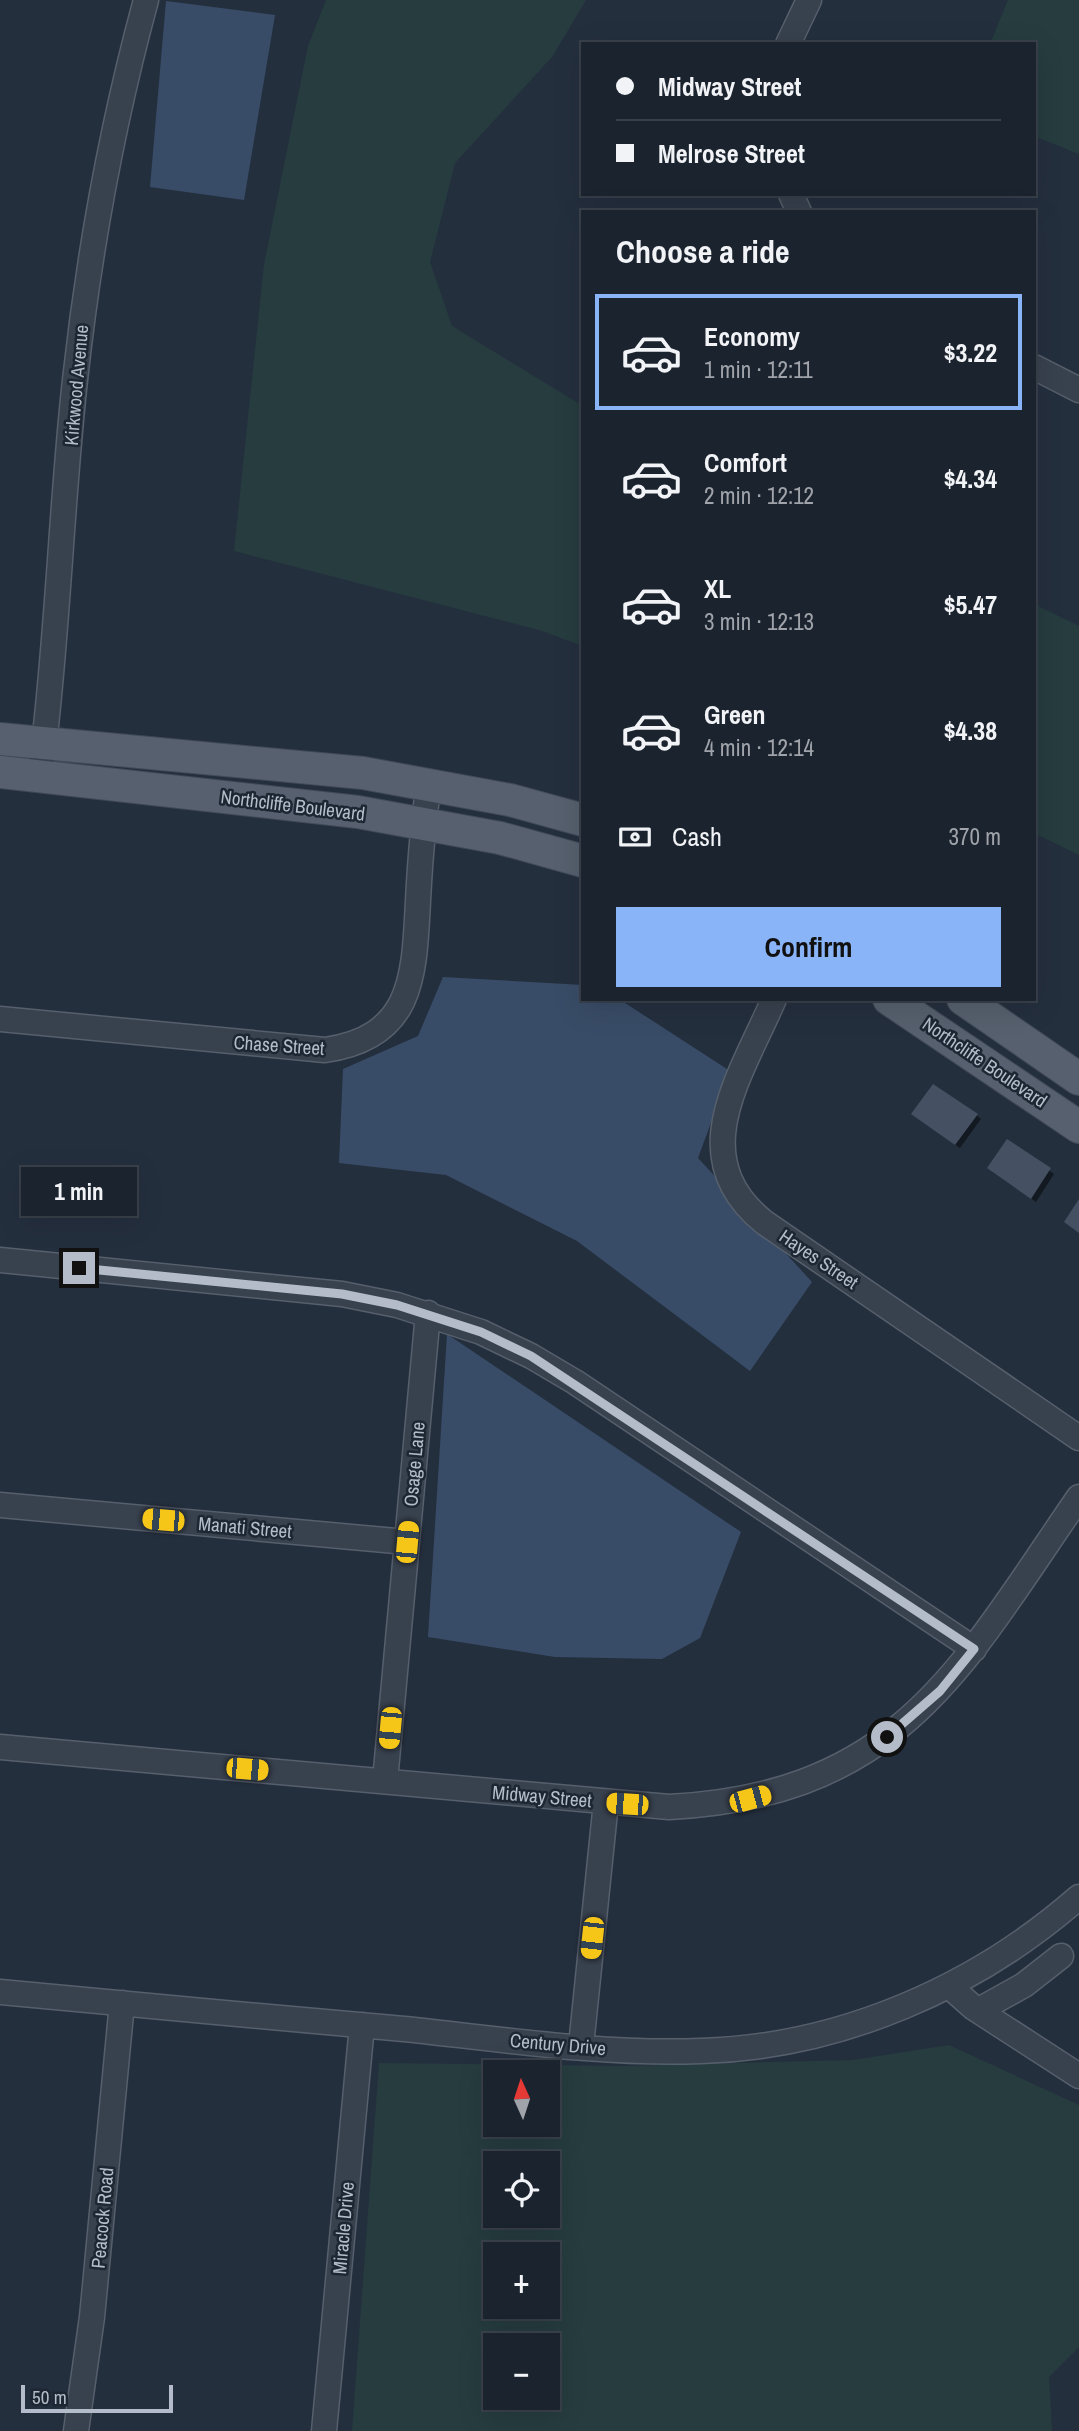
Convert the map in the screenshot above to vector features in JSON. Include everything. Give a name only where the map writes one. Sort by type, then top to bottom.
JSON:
[{"type":"main road","name":"Northcliffe Boulevard","points":[[0,739],[363,773],[510,800],[581,819]]},
{"type":"main road","name":"Northcliffe Boulevard","points":[[0,772],[358,812],[500,838],[581,860]]},
{"type":"main road","name":"Northcliffe Boulevard","points":[[892,1001],[1079,1127]]},
{"type":"main road","name":"Northcliffe Boulevard","points":[[966,1001],[1079,1079]]},
{"type":"street","name":"Kirkwood Avenue","points":[[41,775],[75,382],[88,276],[107,163],[146,0]]},
{"type":"street","points":[[789,42],[809,0]]},
{"type":"street","points":[[1036,368],[1079,390]]},
{"type":"street","name":"Chase Street","points":[[0,1019],[325,1050],[346,1047],[367,1039],[388,1023],[401,1006],[412,980],[422,823],[429,783]]},
{"type":"street","name":"Hayes Street","points":[[773,1001],[726,1110],[721,1131],[724,1172],[733,1192],[747,1209],[765,1223],[1079,1438]]},
{"type":"street","points":[[0,1261],[342,1294],[428,1313],[481,1332],[531,1356],[575,1382],[974,1649]]},
{"type":"street","name":"Osage Lane","points":[[385,1781],[428,1313]]},
{"type":"street","name":"Midway Street","points":[[0,1747],[669,1807],[713,1805],[792,1787],[830,1772],[869,1750],[905,1724],[940,1691],[974,1649],[1079,1497]]},
{"type":"street","name":"Manati Street","points":[[0,1505],[407,1542]]},
{"type":"street","points":[[581,2046],[606,1802]]},
{"type":"street","name":"Century Drive","points":[[0,1992],[651,2052],[762,2046],[869,2020],[948,1986],[1035,1933],[1079,1897]]},
{"type":"street","points":[[979,2010],[1070,1962],[1035,1933]]},
{"type":"street","points":[[948,1986],[979,2010],[1079,2076]]},
{"type":"street","name":"Peacock Road","points":[[76,2431],[92,2316],[122,2003]]},
{"type":"street","name":"Miracle Drive","points":[[324,2431],[362,2025]]},
{"type":"green space","points":[[326,0],[586,0],[552,57],[455,163],[430,262],[452,326],[581,405],[581,645],[539,630],[234,551],[264,264],[308,46]]},
{"type":"green space","points":[[1008,0],[1079,0],[1079,154],[1036,137],[1036,42],[991,42]]},
{"type":"green space","points":[[1036,605],[1079,626],[1079,855],[1036,834]]},
{"type":"green space","points":[[949,2045],[1079,2105],[1079,2347],[1049,2377],[1052,2431],[352,2431],[379,2063],[483,2064],[483,2137],[560,2137],[560,2065],[853,2060]]},
{"type":"water","points":[[166,1],[275,15],[244,200],[150,187]]},
{"type":"water","points":[[443,977],[581,985],[581,1001],[622,1001],[730,1071],[698,1158],[812,1282],[750,1371],[577,1241],[446,1175],[339,1163],[343,1069],[418,1036]]},
{"type":"water","points":[[447,1334],[741,1532],[700,1638],[662,1659],[555,1657],[428,1637]]},
{"type":"building","points":[[933,1084],[978,1114],[955,1145],[911,1114]]},
{"type":"building","points":[[1007,1139],[1051,1168],[1031,1199],[987,1168]]},
{"type":"building","points":[[1079,1199],[1079,1233],[1064,1222]]},
{"type":"route","points":[[79,1268],[342,1294],[428,1313],[481,1332],[531,1356],[575,1382],[974,1649],[940,1691],[887,1737]]}]
